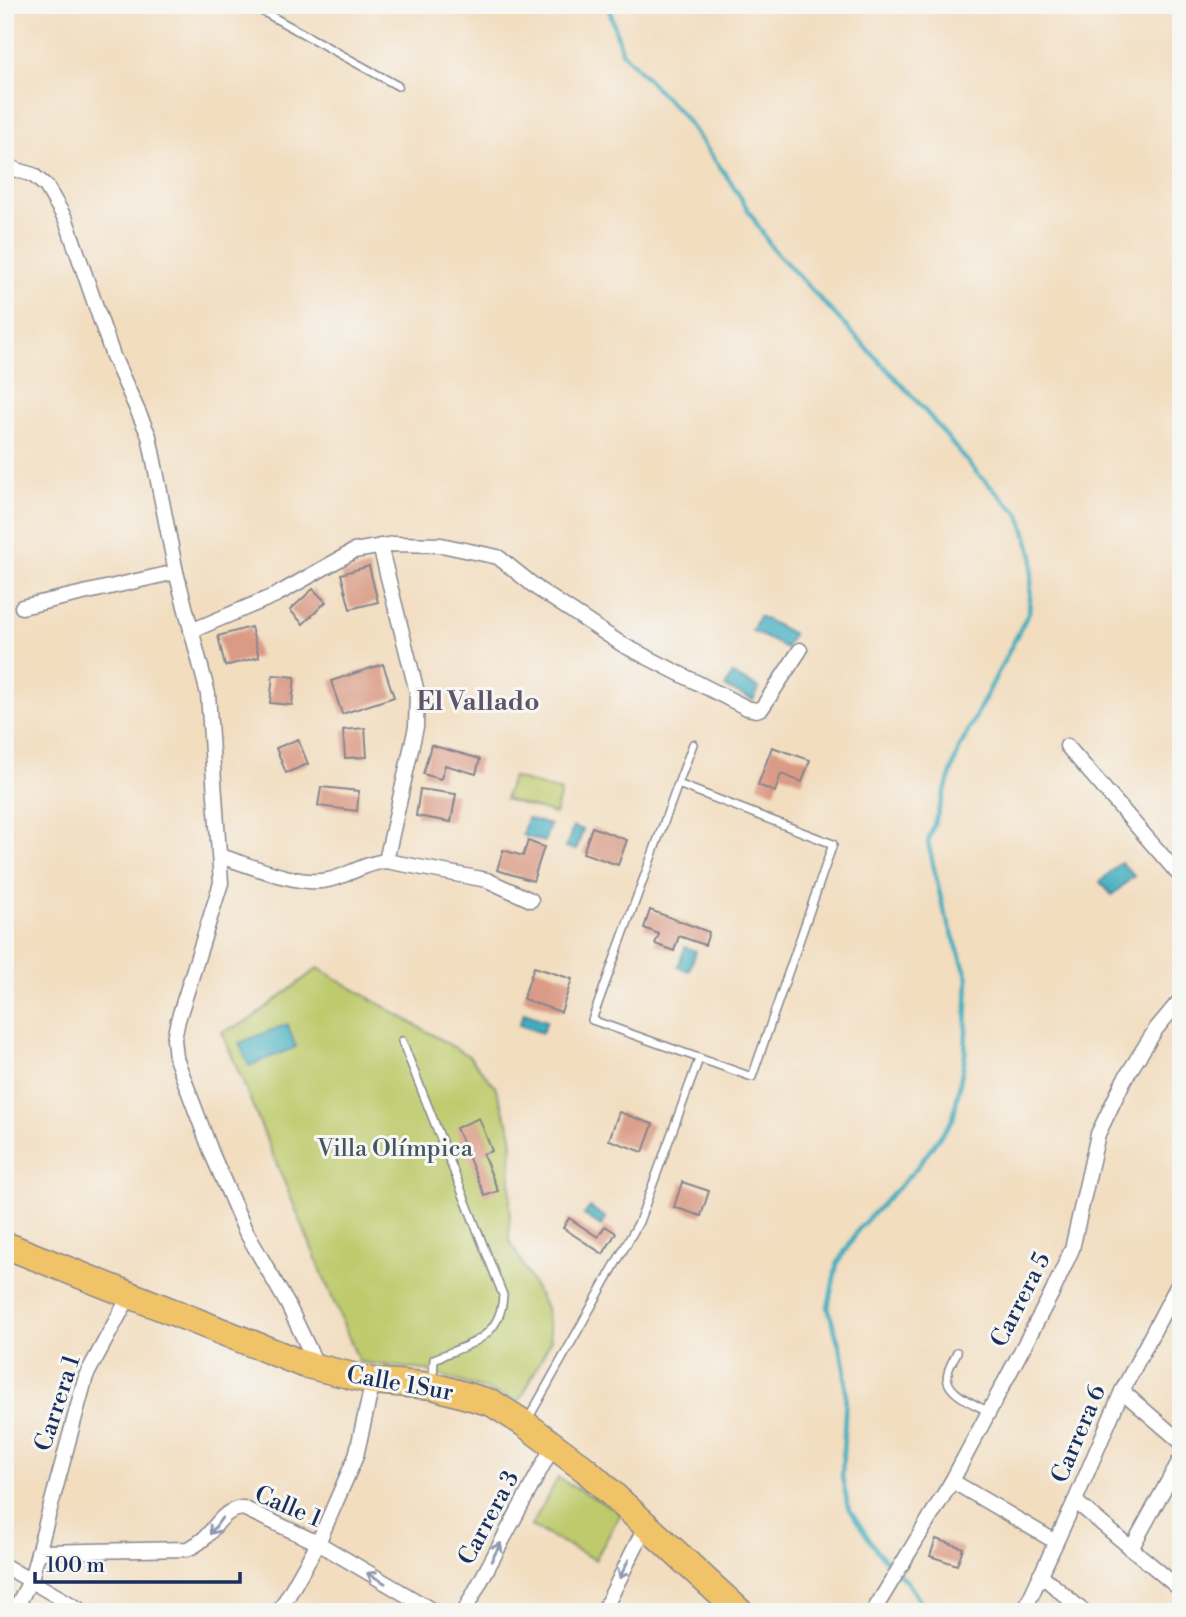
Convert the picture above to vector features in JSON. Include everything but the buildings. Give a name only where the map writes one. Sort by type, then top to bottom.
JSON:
[{"type":"highway","name":"Calle 1Sur","points":[[5,1245],[318,1368],[373,1381],[433,1386],[492,1404],[525,1424],[586,1470],[740,1612]]},
{"type":"street","points":[[5,166],[33,175],[46,186],[66,220],[113,356],[149,436],[176,572],[208,694],[220,856],[221,884],[178,1020],[174,1040],[176,1058],[212,1154],[245,1230],[289,1306],[318,1368]]},
{"type":"street","points":[[191,631],[276,595],[354,551],[395,544],[442,545],[498,557],[538,589],[623,645],[747,708],[762,708],[800,650]]},
{"type":"street","points":[[380,546],[417,692],[415,727],[386,862]]},
{"type":"street","points":[[22,607],[176,572]]},
{"type":"street","points":[[1067,746],[1181,877]]},
{"type":"street","points":[[220,856],[312,882],[329,880],[370,863],[386,862],[486,880],[531,900]]},
{"type":"street","name":"Carrera 5","points":[[873,1612],[951,1481],[1053,1291],[1072,1249],[1098,1134],[1124,1080],[1156,1030],[1181,999]]},
{"type":"street","name":"Carrera 6","points":[[1025,1609],[1122,1391],[1181,1279]]},
{"type":"street","name":"Carrera 1","points":[[15,1612],[31,1580],[86,1376],[131,1293]]},
{"type":"street","points":[[279,1612],[318,1543],[356,1455],[373,1381]]},
{"type":"street","points":[[1122,1391],[1181,1442]]},
{"type":"street","name":"Carrera 3","points":[[464,1612],[553,1446]]},
{"type":"street","points":[[1131,1549],[1181,1458]]},
{"type":"street","points":[[951,1481],[1056,1542]]},
{"type":"street","points":[[1075,1501],[1181,1590]]},
{"type":"street","name":"Calle 1","points":[[38,1552],[187,1549],[202,1542],[214,1531],[221,1518],[232,1510],[243,1508],[318,1543],[435,1612]]},
{"type":"street","points":[[610,1609],[645,1527]]},
{"type":"street","points":[[5,1566],[84,1612]]},
{"type":"street","points":[[1040,1574],[1084,1612]]},
{"type":"lane","points":[[251,5],[398,86]]},
{"type":"lane","points":[[678,784],[833,844],[752,1077],[592,1020],[678,784],[693,744]]},
{"type":"lane","points":[[401,1041],[503,1295],[500,1319],[493,1329],[481,1338],[434,1359],[433,1386]]},
{"type":"lane","points":[[525,1424],[639,1222],[699,1059]]},
{"type":"lane","points":[[957,1352],[946,1375],[948,1383],[953,1391],[989,1412]]},
{"type":"green space","points":[[512,777],[561,792],[555,814],[505,799]]},
{"type":"green space","name":"Villa Olímpica","points":[[318,968],[469,1056],[495,1086],[512,1134],[509,1239],[546,1308],[551,1339],[520,1401],[424,1370],[359,1362],[222,1032],[248,1021]]},
{"type":"green space","points":[[558,1478],[621,1513],[595,1560],[531,1526]]},
{"type":"water","points":[[759,616],[793,634],[786,648],[752,631]]},
{"type":"water","points":[[732,674],[759,688],[753,700],[725,687]]},
{"type":"water","points":[[527,818],[550,825],[544,842],[522,835]]},
{"type":"water","points":[[573,827],[583,830],[576,850],[566,847]]},
{"type":"water","points":[[1121,862],[1134,876],[1112,895],[1100,882]]},
{"type":"water","points":[[685,947],[696,951],[689,971],[678,967]]},
{"type":"water","points":[[524,1013],[547,1021],[542,1033],[519,1025]]},
{"type":"water","points":[[287,1024],[296,1047],[249,1066],[239,1043]]},
{"type":"water","points":[[590,1207],[606,1218],[601,1226],[584,1215]]},
{"type":"waterway","points":[[608,5],[622,52],[684,117],[730,181],[772,248],[916,400],[977,473],[1020,515],[1033,556],[1029,612],[959,749],[928,842],[943,908],[968,978],[965,1056],[953,1119],[915,1170],[860,1227],[837,1264],[828,1307],[844,1362],[846,1392],[842,1476],[848,1507],[877,1551],[909,1584],[927,1612]]},
{"type":"district","name":"El Vallado","points":[[478,702]]}]
